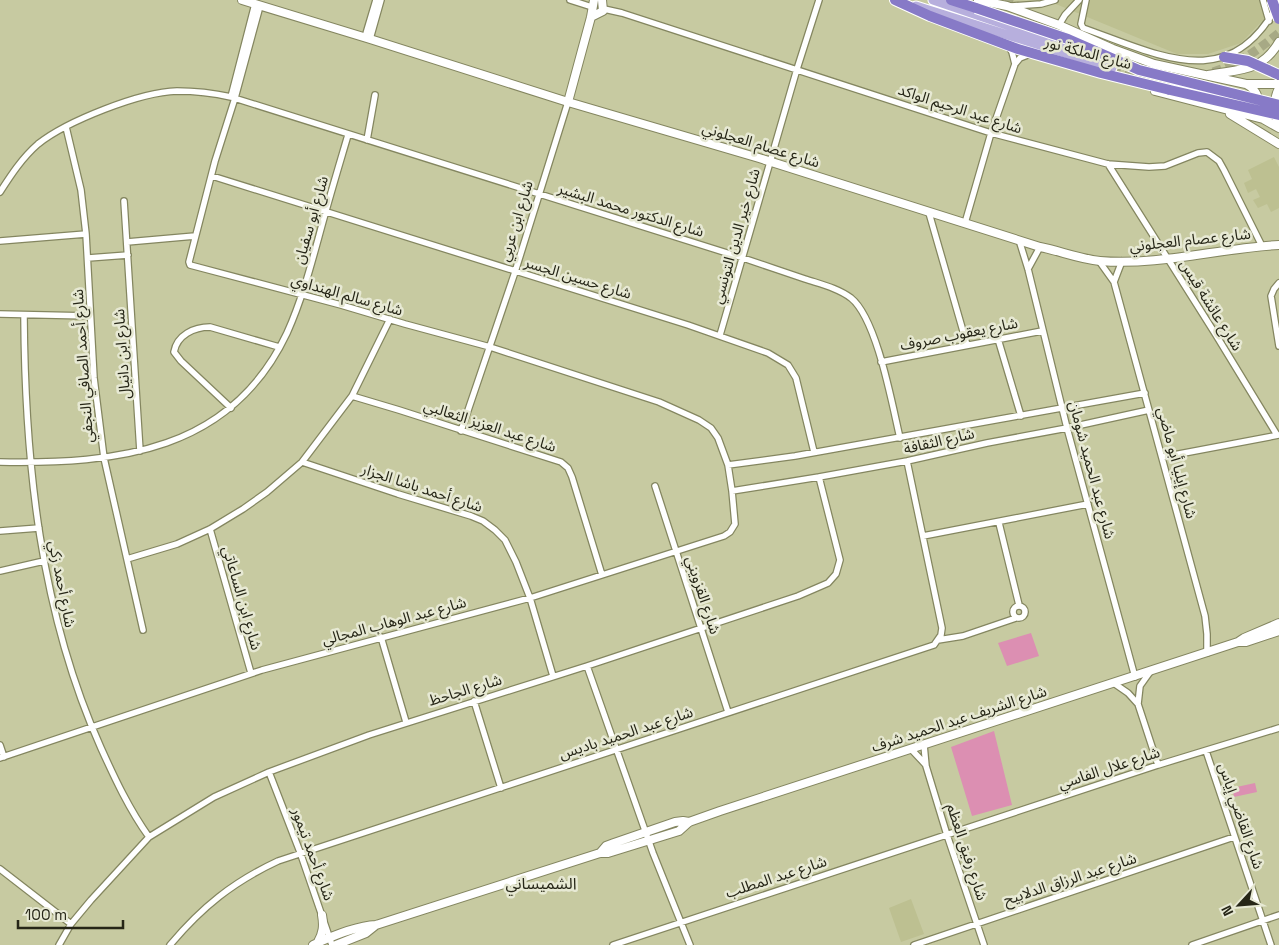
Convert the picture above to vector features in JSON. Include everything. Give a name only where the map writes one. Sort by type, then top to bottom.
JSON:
[{"type":"highway","name":"شارع الملكة نور","points":[[951,0],[977,4],[1068,39],[1140,70],[1279,105]]},
{"type":"highway","points":[[1272,0],[1274,20]]},
{"type":"highway","name":"شارع الملكة نور","points":[[898,1],[930,16],[1007,45],[1101,74],[1279,115]]},
{"type":"highway","points":[[1224,57],[1248,61],[1279,74]]},
{"type":"main road","points":[[933,0],[1071,47]]},
{"type":"main road","points":[[898,1],[1112,68]]},
{"type":"street","name":"شارع عصام العجلوني","points":[[242,0],[568,102],[771,162],[1040,247],[1099,261],[1167,259],[1279,245]]},
{"type":"street","points":[[367,38],[376,0]]},
{"type":"street","points":[[367,38],[381,0]]},
{"type":"street","points":[[570,0],[593,4]]},
{"type":"street","points":[[591,17],[604,9],[602,0]]},
{"type":"street","name":"شارع خير الدين التونسي","points":[[720,335],[771,162],[796,69],[819,0]]},
{"type":"street","points":[[977,4],[1041,4],[1055,0]]},
{"type":"street","points":[[1059,25],[1065,15],[1079,0]]},
{"type":"street","points":[[1086,0],[1081,24],[1083,28],[1178,59],[1196,62],[1224,57],[1252,40],[1274,20],[1279,2]]},
{"type":"street","points":[[1263,0],[1274,20]]},
{"type":"street","name":"شارع ابن عربي","points":[[461,431],[515,272],[568,102],[593,4]]},
{"type":"street","points":[[999,4],[1059,25],[1113,49],[1154,64],[1246,84],[1279,84]]},
{"type":"street","name":"شارع سالم الهنداوي","points":[[258,5],[195,236],[189,262],[191,266],[341,304],[490,348],[659,402],[699,420],[711,428],[718,438],[728,464]]},
{"type":"street","name":"شارع عبد الرحيم الواكد","points":[[604,9],[622,13],[991,133],[1108,164],[1159,166],[1171,164],[1202,152],[1209,152],[1219,161],[1262,246]]},
{"type":"street","points":[[1203,76],[1234,72],[1252,67],[1267,58],[1279,42]]},
{"type":"street","points":[[1007,45],[1012,52],[1015,64]]},
{"type":"street","points":[[965,223],[991,133],[1015,64],[1020,58],[1032,53]]},
{"type":"street","points":[[1101,74],[1152,90],[1263,119],[1279,127]]},
{"type":"street","points":[[1240,114],[1250,112],[1258,105],[1255,91],[1246,84]]},
{"type":"street","points":[[1279,88],[1275,101],[1275,110],[1279,127]]},
{"type":"street","name":"شارع الدكتور محمد البشير","points":[[0,192],[28,154],[51,135],[121,103],[162,92],[194,91],[233,97],[348,135],[743,258],[840,292],[851,298],[864,313],[881,362],[900,438]]},
{"type":"street","points":[[367,140],[375,95]]},
{"type":"street","points":[[1224,110],[1279,144]]},
{"type":"street","name":"شارع أحمد الصافي النجفي","points":[[66,127],[81,190],[88,258],[94,378],[104,458],[143,630]]},
{"type":"street","name":"شارع أبو سفيان","points":[[0,462],[104,458],[140,451],[193,432],[209,424],[231,408],[257,380],[287,334],[302,295],[348,135]]},
{"type":"street","name":"شارع عائشة قيس","points":[[1108,164],[1278,435]]},
{"type":"street","name":"شارع حسين الجسر","points":[[212,176],[720,335],[768,353],[788,365],[798,384],[814,452]]},
{"type":"street","name":"شارع ابن دانيال","points":[[124,201],[140,451]]},
{"type":"street","points":[[929,213],[967,345]]},
{"type":"street","points":[[0,241],[86,234]]},
{"type":"street","points":[[127,242],[195,236]]},
{"type":"street","name":"شارع عبد الحميد شومان","points":[[1019,240],[1028,269],[1067,428],[1135,677]]},
{"type":"street","points":[[1028,269],[1040,247]]},
{"type":"street","points":[[88,258],[128,255]]},
{"type":"street","name":"شارع إيليا أبو ماضي","points":[[1099,261],[1114,282],[1163,457],[1205,616],[1208,634],[1207,653]]},
{"type":"street","points":[[1114,282],[1122,261]]},
{"type":"street","points":[[1279,283],[1271,296],[1279,346]]},
{"type":"street","points":[[0,314],[90,316]]},
{"type":"street","name":"شارع أحمد زكي","points":[[24,316],[25,385],[32,462],[39,528],[52,604],[63,648],[90,726],[118,788],[149,837]]},
{"type":"street","points":[[127,558],[176,544],[210,529],[267,492],[302,462],[352,396],[390,319]]},
{"type":"street","points":[[231,408],[181,361],[174,352],[180,338],[191,330],[210,327],[279,347]]},
{"type":"street","name":"شارع يعقوب صروف","points":[[881,362],[1042,331]]},
{"type":"street","points":[[998,339],[1021,416]]},
{"type":"street","name":"شارع الثقافة","points":[[728,464],[900,438],[1145,393]]},
{"type":"street","name":"شارع عبد العزيز الثعالبي","points":[[352,396],[561,462],[568,468],[572,477],[602,575]]},
{"type":"street","name":"شارع الثقافة","points":[[732,490],[820,477],[907,461],[1149,410]]},
{"type":"street","points":[[1163,457],[1278,435]]},
{"type":"street","points":[[907,461],[942,628],[942,635],[938,640]]},
{"type":"street","name":"شارع أحمد باشا الجزار","points":[[302,462],[471,516],[483,521],[496,530],[512,552],[530,598],[553,676]]},
{"type":"street","name":"شارع عبد الوهاب المجالي","points":[[2,757],[251,673],[530,598],[724,536],[730,532],[735,524],[728,464]]},
{"type":"street","name":"شارع الجاحظ","points":[[59,945],[71,924],[149,837],[214,798],[269,772],[330,748],[406,722],[586,666],[798,596],[825,584],[833,578],[840,560],[820,477]]},
{"type":"street","name":"شارع القزويني","points":[[655,486],[728,712]]},
{"type":"street","points":[[923,536],[1088,504]]},
{"type":"street","points":[[999,522],[1019,605],[1023,607],[1025,613],[1023,617],[1016,618],[1012,612],[1014,607],[1019,605]]},
{"type":"street","points":[[0,531],[39,528]]},
{"type":"street","name":"شارع ابن الساعاتي","points":[[210,529],[251,673]]},
{"type":"street","points":[[0,571],[44,561]]},
{"type":"street","name":"شارع عبد الحميد باديس","points":[[170,945],[201,910],[229,888],[260,869],[300,852],[351,838],[412,816],[927,648],[938,640],[963,636],[1016,618]]},
{"type":"street","name":"شارع الشريف عبد الحميد شرف","points":[[316,944],[332,943],[366,934],[376,925],[600,853],[608,853],[679,831],[689,822],[1207,653],[1238,642],[1279,623]]},
{"type":"street","name":"شارع الشريف عبد الحميد شرف","points":[[1238,642],[1246,642],[1279,631]]},
{"type":"street","points":[[381,637],[406,722]]},
{"type":"street","points":[[586,666],[648,841],[690,945]]},
{"type":"street","points":[[1138,704],[1140,686],[1150,672]]},
{"type":"street","points":[[1115,684],[1128,692],[1138,704],[1158,765]]},
{"type":"street","points":[[474,701],[501,788]]},
{"type":"street","name":"شارع علال الفاسي","points":[[947,835],[1158,765],[1279,728]]},
{"type":"street","points":[[0,745],[2,757]]},
{"type":"street","name":"شارع رفيق العظم","points":[[924,745],[926,766],[984,945]]},
{"type":"street","name":"شارع رفيق العظم","points":[[911,749],[922,759],[926,766]]},
{"type":"street","name":"شارع القاضي إياس","points":[[1206,751],[1270,945]]},
{"type":"street","name":"شارع أحمد تيمور","points":[[269,772],[332,943]]},
{"type":"street","name":"شارع الشريف عبد الحميد شرف","points":[[600,853],[610,844],[679,821],[689,822]]},
{"type":"street","name":"شارع عبد المطلب","points":[[613,945],[947,835]]},
{"type":"street","name":"شارع عبد الرزاق الدلابيح","points":[[914,945],[1234,837]]},
{"type":"street","points":[[0,869],[71,924]]},
{"type":"street","points":[[316,944],[322,934],[322,915]]},
{"type":"street","points":[[1192,945],[1279,915]]},
{"type":"shaded area","points":[[1046,0],[1273,0],[1264,19],[1241,43],[1208,54],[1177,54]]},
{"type":"shaded area","points":[[1274,157],[1279,167],[1279,208],[1271,212],[1267,204],[1258,208],[1253,200],[1260,197],[1256,189],[1248,193],[1244,183],[1252,179],[1248,170]]},
{"type":"shaded area","points":[[1031,633],[1039,656],[1007,666],[998,643]]},
{"type":"shaded area","points":[[994,731],[1012,805],[972,816],[951,747]]},
{"type":"shaded area","points":[[1255,783],[1257,792],[1234,797],[1232,788]]},
{"type":"shaded area","points":[[911,899],[924,934],[901,942],[889,908]]},
{"type":"tunnel","points":[[1005,0],[1021,7]]},
{"type":"tunnel","points":[[1213,72],[1240,60],[1279,33]]},
{"type":"tunnel","points":[[1112,68],[1148,77]]},
{"type":"district","name":"الشميساني","points":[[541,883]]}]
